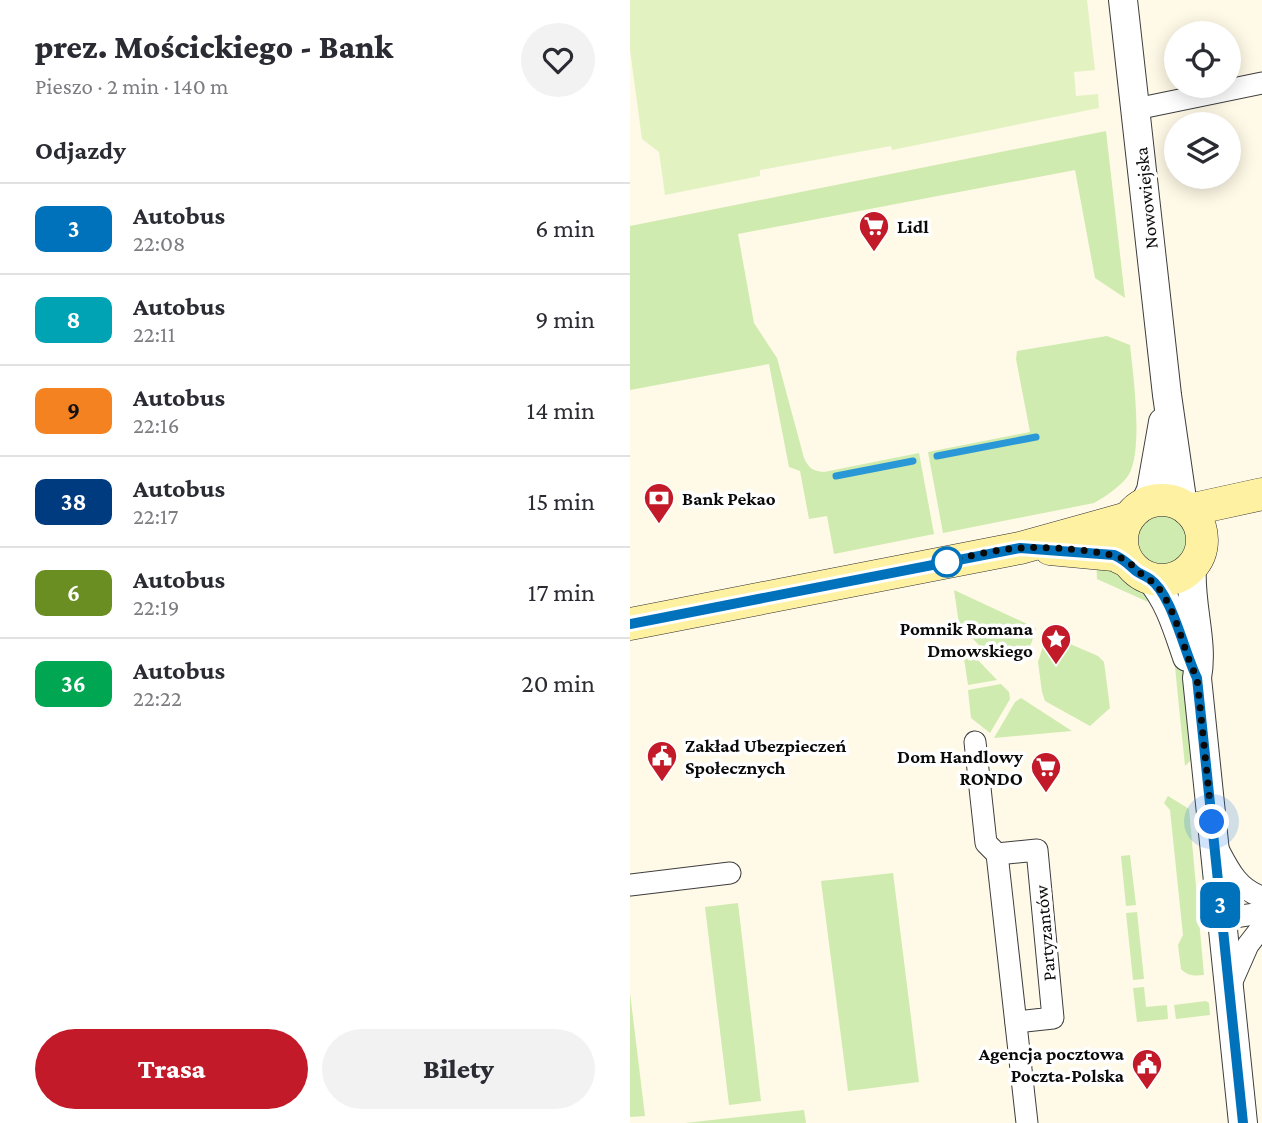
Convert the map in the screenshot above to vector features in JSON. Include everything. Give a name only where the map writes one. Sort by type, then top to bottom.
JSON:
[{"type":"main road","points":[[1186,508],[1262,494]]},
{"type":"main road","points":[[630,624],[1020,548],[1167,500],[1186,508],[1200,528],[1197,555]]},
{"type":"main road","points":[[1020,548],[1114,555],[1138,569],[1166,580],[1178,576],[1233,522],[1262,508]]},
{"type":"main road","points":[[1137,511],[1121,539],[1138,569]]},
{"type":"street","name":"Nowowiejska","points":[[1123,0],[1167,395],[1186,508]]},
{"type":"street","points":[[1136,109],[1262,83]]},
{"type":"street","name":"Nowowiejska","points":[[1137,511],[1151,490],[1167,395]]},
{"type":"street","points":[[1197,555],[1193,607],[1201,657],[1197,678],[1243,1123]]},
{"type":"street","points":[[1138,569],[1161,592],[1173,613],[1187,659],[1197,678]]},
{"type":"street","name":"Partyzantów","points":[[975,741],[986,842],[997,854],[1027,1123]]},
{"type":"street","points":[[1214,840],[1238,883],[1262,897]]},
{"type":"street","name":"Partyzantów","points":[[997,854],[1037,850],[1053,1018],[1016,1022]]},
{"type":"street","points":[[630,885],[730,873]]},
{"type":"street","points":[[1221,919],[1262,913]]},
{"type":"street","points":[[1229,988],[1248,945],[1262,927]]},
{"type":"green space","points":[[630,0],[1087,0],[1095,70],[1074,72],[1076,96],[1098,94],[1099,108],[892,150],[891,146],[760,170],[760,176],[665,195],[659,152],[642,139],[630,50]]},
{"type":"green space","points":[[1106,131],[1125,298],[1095,278],[1075,170],[738,234],[754,323],[777,358],[804,458],[814,470],[824,472],[919,453],[934,534],[834,554],[827,516],[809,519],[800,471],[789,467],[769,364],[630,390],[630,226]]},
{"type":"green space","points":[[1107,336],[1130,345],[1136,432],[1133,465],[1125,480],[1094,503],[943,533],[928,452],[1030,432],[1016,359],[1017,351]]},
{"type":"green space","points":[[1162,514],[1179,522],[1187,539],[1179,556],[1162,564],[1145,556],[1137,539],[1145,522]]},
{"type":"green space","points":[[1096,559],[1120,567],[1134,581],[1145,587],[1157,606],[1097,579]]},
{"type":"green space","points":[[954,590],[1036,628],[1027,652],[1018,659],[992,659],[959,624]]},
{"type":"green space","points":[[1047,634],[1098,656],[1104,662],[1110,708],[1090,726],[1045,701],[1038,662]]},
{"type":"green space","points":[[1172,637],[1184,672],[1193,758],[1185,766]]},
{"type":"green space","points":[[963,652],[973,655],[997,680],[968,685]]},
{"type":"green space","points":[[1001,684],[1009,692],[1010,699],[990,733],[971,718],[968,690]]},
{"type":"green space","points":[[1021,698],[1072,731],[994,738],[1015,702]]},
{"type":"green space","points":[[1168,796],[1189,809],[1204,975],[1191,975],[1181,969],[1178,945],[1183,935],[1170,810],[1164,803]]},
{"type":"green space","points":[[1130,855],[1136,905],[1126,906],[1121,856]]},
{"type":"green space","points":[[893,873],[919,1082],[848,1091],[821,881]]},
{"type":"green space","points":[[738,903],[761,1101],[729,1105],[705,907]]},
{"type":"green space","points":[[1137,912],[1144,979],[1133,980],[1126,913]]},
{"type":"green space","points":[[1144,987],[1146,1007],[1167,1005],[1168,1019],[1137,1022],[1133,988]]},
{"type":"green space","points":[[630,993],[645,1116],[630,1117]]},
{"type":"green space","points":[[1206,1001],[1209,1003],[1210,1015],[1176,1019],[1174,1005]]},
{"type":"green space","points":[[804,1110],[806,1123],[685,1123]]},
{"type":"waterway","points":[[937,456],[1036,437]]},
{"type":"waterway","points":[[836,476],[913,461]]},
{"type":"bus line","name":"3","points":[[630,624],[1020,548],[1114,555],[1150,578],[1173,613],[1187,659],[1197,678],[1243,1123]]},
{"type":"place","name":"Lidl","points":[[874,253]]},
{"type":"place","name":"Bank Pekao","points":[[659,525]]},
{"type":"place","name":"Pomnik Romana Dmowskiego","points":[[1056,666]]},
{"type":"place","name":"Zakład Ubezpieczeń Społecznych","points":[[662,783]]},
{"type":"place","name":"Dom Handlowy RONDO","points":[[1046,794]]},
{"type":"place","name":"Agencja pocztowa Poczta-Polska","points":[[1147,1091]]},
{"type":"route","points":[[947,562],[1020,548],[1067,550],[1114,555],[1150,578],[1173,613],[1187,659],[1197,678],[1212,822]]}]
